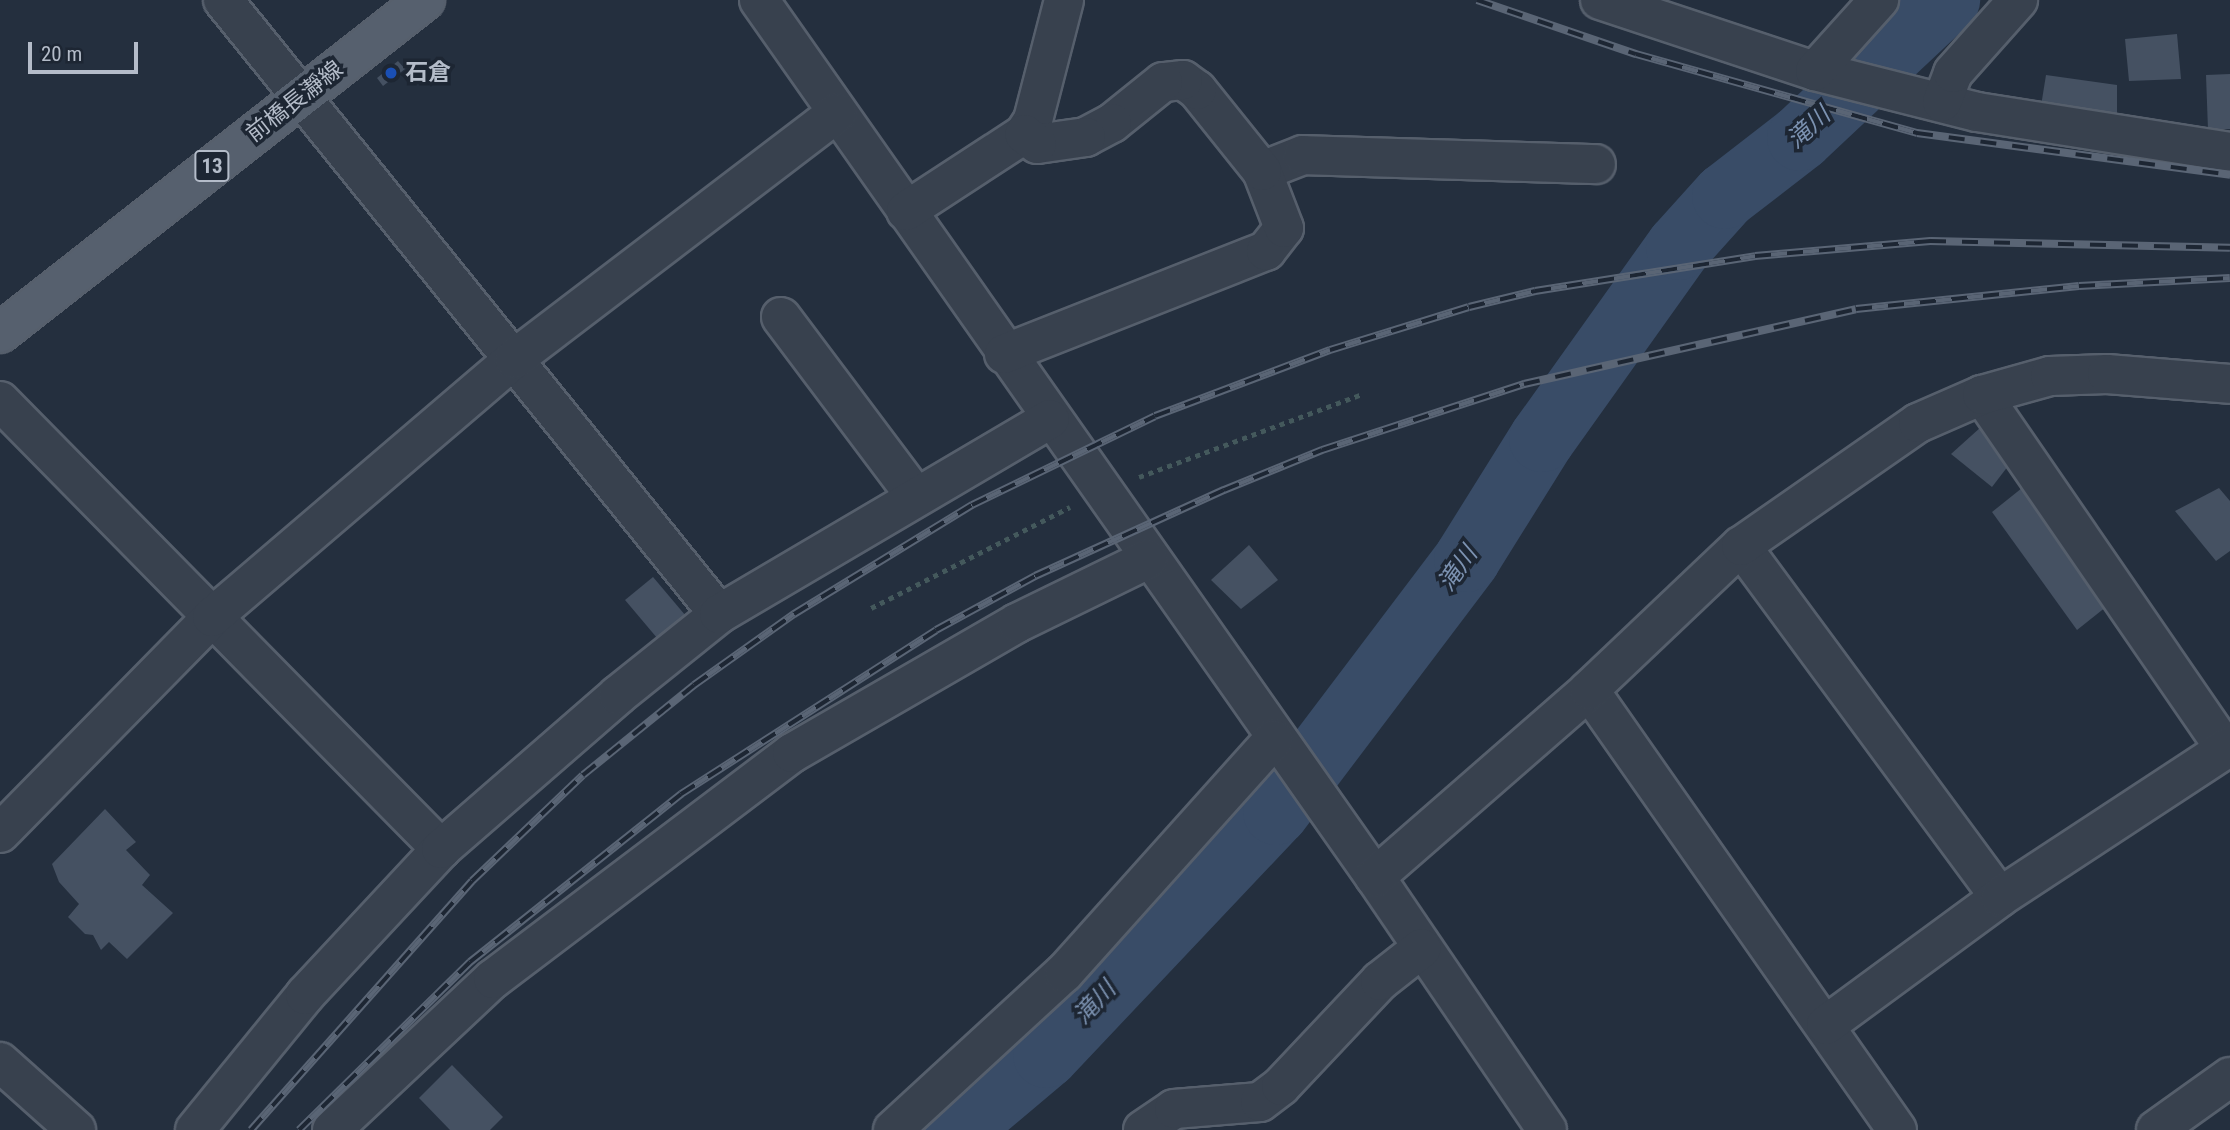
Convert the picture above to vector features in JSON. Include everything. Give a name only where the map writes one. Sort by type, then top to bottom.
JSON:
[{"type":"main road","name":"前橋長瀞線","points":[[0,333],[425,0]]},
{"type":"street","points":[[223,0],[719,614]]},
{"type":"street","points":[[759,0],[1274,739],[1375,877],[1547,1130]]},
{"type":"street","points":[[906,211],[1024,134],[1033,120],[1064,0]]},
{"type":"street","points":[[1600,0],[1821,73],[2030,121],[2230,152]]},
{"type":"street","points":[[1821,73],[1879,0]]},
{"type":"street","points":[[1942,102],[1953,73],[2018,0]]},
{"type":"street","points":[[1004,354],[1266,251],[1284,228],[1262,171],[1196,90],[1172,78],[1086,137],[1037,144],[1024,134]]},
{"type":"street","points":[[0,833],[212,617],[514,359],[836,113]]},
{"type":"street","points":[[1262,171],[1303,155],[1596,164]]},
{"type":"street","points":[[781,317],[916,497]]},
{"type":"street","points":[[1375,877],[1589,690],[1741,546],[1907,430],[1982,395],[2075,373],[2229,388]]},
{"type":"street","points":[[1826,1024],[2000,897],[2228,748],[1982,395]]},
{"type":"street","points":[[0,401],[440,849]]},
{"type":"street","points":[[195,1130],[305,995],[440,849],[534,764],[719,614],[1050,419]]},
{"type":"street","points":[[1741,546],[2000,897]]},
{"type":"street","points":[[332,1130],[493,979],[586,904],[792,753],[1017,623],[1148,559]]},
{"type":"street","points":[[1589,690],[1826,1024],[1897,1130]]},
{"type":"street","points":[[893,1130],[1064,973],[1274,739]]},
{"type":"street","points":[[1143,1130],[1174,1110],[1260,1102],[1282,1086],[1380,981],[1422,948]]},
{"type":"street","points":[[0,1062],[76,1130]]},
{"type":"street","points":[[2156,1130],[2230,1077]]},
{"type":"building","points":[[2177,34],[2181,79],[2129,81],[2125,39]]},
{"type":"building","points":[[398,61],[405,69],[383,86],[377,78]]},
{"type":"building","points":[[2230,74],[2230,129],[2208,130],[2206,75]]},
{"type":"building","points":[[2046,75],[2117,85],[2117,113],[2041,106]]},
{"type":"building","points":[[1981,427],[2015,457],[1992,487],[1951,454]]},
{"type":"building","points":[[2032,480],[2116,599],[2077,630],[1992,512]]},
{"type":"building","points":[[2219,488],[2230,501],[2230,551],[2216,561],[2175,511]]},
{"type":"building","points":[[1249,545],[1278,580],[1241,609],[1211,580]]},
{"type":"building","points":[[653,577],[691,622],[663,645],[625,600]]},
{"type":"building","points":[[105,809],[136,842],[126,850],[150,875],[142,885],[173,913],[127,959],[109,942],[101,950],[93,935],[85,934],[68,917],[79,904],[59,882],[52,864]]},
{"type":"building","points":[[452,1065],[503,1117],[490,1130],[450,1130],[419,1098]]},
{"type":"waterway","name":"滝川","points":[[957,1130],[1046,1055],[1276,812],[1467,559],[1542,439],[1679,247],[1725,196],[1800,138],[1947,0]]},
{"type":"railway","points":[[1477,0],[1636,54],[1917,133],[2230,175]]},
{"type":"railway","points":[[251,1130],[472,881],[583,775],[694,685],[794,614],[972,505],[1155,416],[1330,350],[1469,307],[1535,291],[1755,256],[1930,241],[2230,248]]},
{"type":"railway","points":[[299,1130],[470,962],[681,794],[936,630],[1035,576],[1224,490],[1322,450],[1524,384],[1856,309],[2079,286],[2230,278]]},
{"type":"place","name":"石倉","points":[[391,73]]}]
